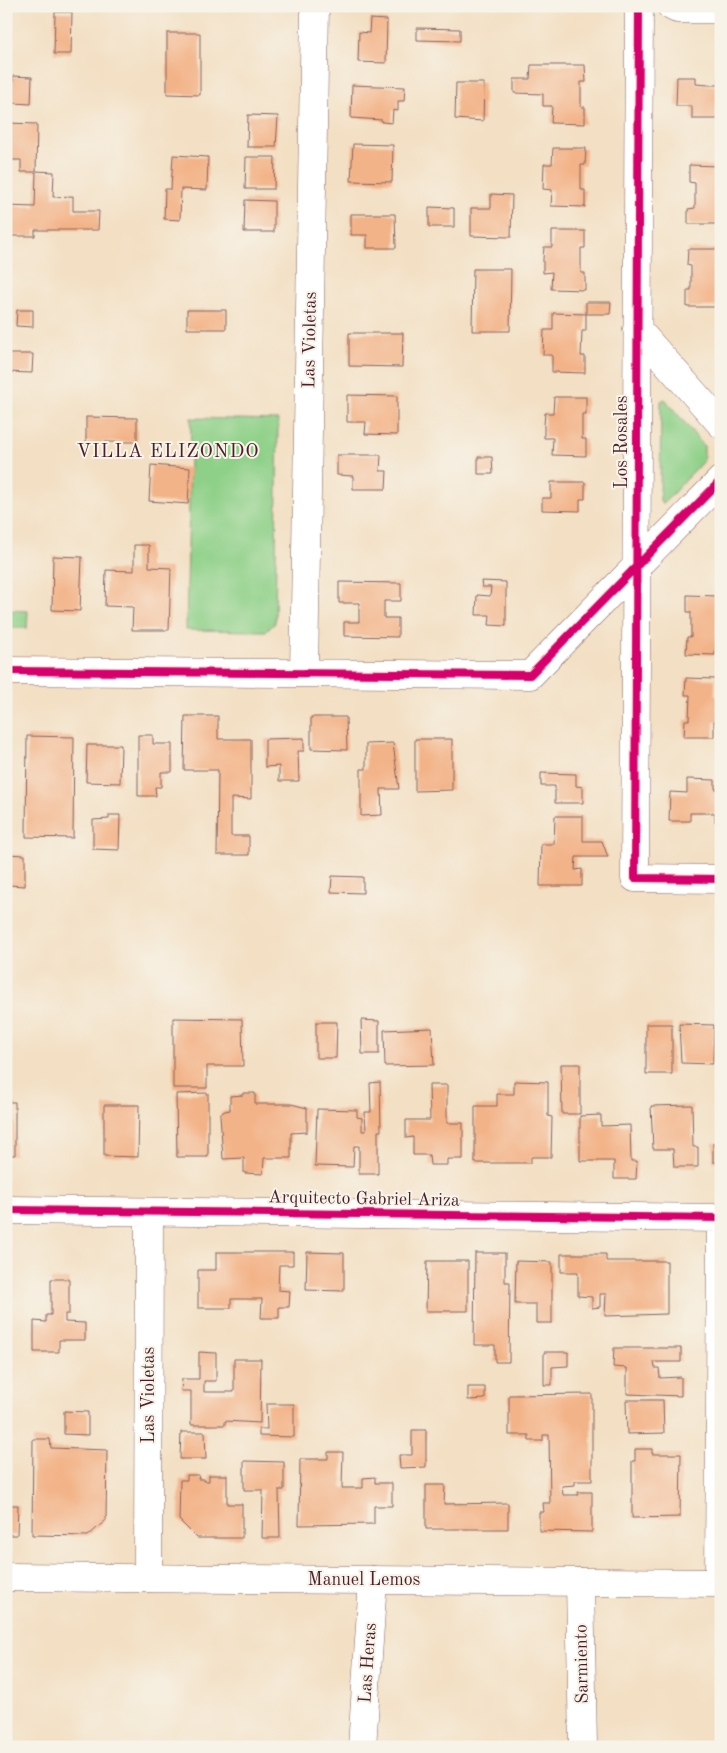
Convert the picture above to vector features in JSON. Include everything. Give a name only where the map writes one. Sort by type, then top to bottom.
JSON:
[{"type":"street","name":"Las Violetas","points":[[304,673],[315,6]]},
{"type":"street","name":"Los Rosales","points":[[639,6],[635,878],[721,879]]},
{"type":"street","points":[[671,6],[677,8],[721,9]]},
{"type":"street","points":[[637,329],[721,424]]},
{"type":"street","points":[[6,671],[530,675],[721,480]]},
{"type":"street","name":"Arquitecto Gabriel Ariza","points":[[6,1210],[721,1218]]},
{"type":"street","name":"Las Violetas","points":[[148,1578],[149,1212]]},
{"type":"street","points":[[720,1583],[721,1222]]},
{"type":"street","name":"Manuel Lemos","points":[[6,1577],[720,1583]]},
{"type":"street","name":"Las Heras","points":[[362,1747],[373,1580]]},
{"type":"street","name":"Sarmiento","points":[[580,1582],[582,1747]]},
{"type":"green space","points":[[665,399],[704,446],[704,460],[663,504],[660,502],[661,401]]},
{"type":"green space","points":[[191,418],[278,420],[275,623],[266,631],[186,630]]},
{"type":"green space","points":[[6,610],[28,611],[27,628],[6,628]]},
{"type":"building","points":[[55,12],[72,12],[71,54],[54,54]]},
{"type":"building","points":[[370,19],[387,20],[386,63],[358,62],[359,32],[369,33]]},
{"type":"building","points":[[417,28],[460,29],[460,41],[417,40]]},
{"type":"building","points":[[167,33],[200,33],[200,95],[167,94]]},
{"type":"building","points":[[531,65],[585,65],[586,82],[581,82],[581,107],[585,107],[585,124],[551,123],[552,106],[543,106],[543,94],[514,93],[514,79],[530,79]]},
{"type":"building","points":[[13,76],[32,77],[31,104],[13,103]]},
{"type":"building","points":[[677,77],[696,77],[696,84],[709,85],[719,85],[719,78],[721,78],[721,119],[692,119],[692,106],[676,106]]},
{"type":"building","points":[[456,83],[484,83],[483,121],[455,119]]},
{"type":"building","points":[[352,85],[405,87],[404,101],[398,101],[398,111],[393,110],[392,123],[382,122],[382,120],[351,118]]},
{"type":"building","points":[[248,115],[278,116],[276,147],[247,147]]},
{"type":"building","points":[[6,123],[37,124],[36,171],[54,172],[53,197],[73,196],[73,211],[99,211],[98,230],[35,230],[35,236],[6,236],[6,206],[35,207],[36,172],[21,172],[21,160],[6,160]]},
{"type":"building","points":[[353,144],[393,145],[392,182],[351,181]]},
{"type":"building","points":[[553,148],[586,148],[585,165],[581,165],[581,190],[585,190],[585,207],[551,206],[552,190],[543,189],[544,164],[552,164]]},
{"type":"building","points":[[173,155],[208,157],[207,190],[181,189],[180,220],[164,219],[165,189],[171,189]]},
{"type":"building","points":[[246,157],[275,157],[274,189],[245,189]]},
{"type":"building","points":[[689,165],[718,166],[718,183],[721,183],[721,208],[718,208],[718,224],[688,224],[688,209],[695,208],[695,183],[689,182]]},
{"type":"building","points":[[491,194],[512,195],[511,237],[471,236],[471,208],[491,208]]},
{"type":"building","points":[[245,200],[274,201],[274,232],[244,232]]},
{"type":"building","points":[[429,207],[454,208],[454,227],[429,227]]},
{"type":"building","points":[[351,214],[395,214],[396,248],[367,248],[367,235],[351,235]]},
{"type":"building","points":[[552,231],[585,231],[585,248],[581,248],[581,273],[585,273],[585,290],[551,289],[552,272],[543,273],[543,259],[544,247],[552,247]]},
{"type":"building","points":[[688,249],[721,249],[720,307],[687,307],[687,290],[691,290],[691,266],[687,265]]},
{"type":"building","points":[[473,269],[511,269],[510,331],[472,331]]},
{"type":"building","points":[[586,302],[611,302],[610,314],[586,314]]},
{"type":"building","points":[[17,310],[33,310],[33,327],[16,326]]},
{"type":"building","points":[[187,310],[226,310],[226,329],[187,329]]},
{"type":"building","points":[[553,313],[586,314],[586,331],[582,331],[581,356],[585,356],[585,373],[552,372],[552,355],[543,355],[544,330],[553,330]]},
{"type":"building","points":[[349,333],[403,333],[402,367],[349,366]]},
{"type":"building","points":[[6,354],[33,354],[32,373],[6,372]]},
{"type":"building","points":[[347,395],[397,396],[397,435],[365,434],[366,422],[347,422]]},
{"type":"building","points":[[554,397],[586,397],[586,414],[582,414],[582,439],[586,439],[586,456],[552,455],[553,438],[544,438],[544,425],[545,413],[553,413]]},
{"type":"building","points":[[86,417],[137,418],[137,442],[86,442]]},
{"type":"building","points":[[337,455],[381,455],[380,471],[387,471],[386,489],[353,489],[353,476],[337,475]]},
{"type":"building","points":[[478,457],[492,457],[493,474],[478,474]]},
{"type":"building","points":[[151,465],[190,468],[188,504],[149,501]]},
{"type":"building","points":[[551,482],[585,482],[585,499],[580,499],[580,511],[542,510],[542,498],[551,498]]},
{"type":"building","points":[[134,545],[149,545],[149,567],[171,568],[169,630],[132,630],[133,607],[105,606],[106,570],[134,571]]},
{"type":"building","points":[[53,556],[82,557],[80,611],[52,610]]},
{"type":"building","points":[[481,581],[506,582],[506,626],[489,625],[490,615],[476,615],[477,595],[490,596],[491,587],[482,587]]},
{"type":"building","points":[[339,582],[401,583],[401,601],[384,601],[384,618],[398,618],[398,637],[344,636],[344,622],[359,622],[359,603],[339,603]]},
{"type":"building","points":[[687,595],[718,596],[717,613],[721,613],[721,638],[716,638],[715,655],[686,654],[687,637],[691,637],[691,612],[687,612]]},
{"type":"building","points":[[686,678],[715,679],[715,696],[721,696],[721,721],[714,721],[714,737],[684,737],[685,720],[689,720],[690,695],[685,695]]},
{"type":"building","points":[[185,716],[218,716],[218,739],[251,739],[251,799],[231,798],[231,836],[249,836],[249,855],[217,855],[218,770],[184,770]]},
{"type":"building","points":[[311,717],[346,717],[347,750],[311,749]]},
{"type":"building","points":[[138,735],[153,735],[153,744],[172,744],[172,772],[161,772],[161,787],[155,787],[156,796],[138,796]]},
{"type":"building","points":[[27,736],[74,737],[73,838],[26,837]]},
{"type":"building","points":[[304,738],[304,751],[298,751],[299,781],[279,781],[279,766],[265,767],[265,739]]},
{"type":"building","points":[[415,739],[452,739],[452,790],[415,791]]},
{"type":"building","points":[[393,743],[399,789],[381,789],[382,815],[361,816],[361,769],[366,769],[366,744]]},
{"type":"building","points":[[87,745],[121,745],[120,783],[86,782]]},
{"type":"building","points":[[541,773],[576,774],[576,786],[583,787],[583,803],[555,803],[555,786],[541,786]]},
{"type":"building","points":[[687,779],[715,780],[715,789],[721,789],[721,822],[715,822],[715,813],[690,813],[690,821],[669,821],[670,792],[687,793]]},
{"type":"building","points":[[109,815],[120,815],[119,850],[93,849],[93,820],[109,819]]},
{"type":"building","points":[[555,816],[583,816],[583,841],[602,841],[608,857],[576,857],[575,870],[582,869],[582,886],[540,886],[541,844],[554,844]]},
{"type":"building","points":[[6,854],[25,855],[25,886],[8,885],[8,889],[6,889]]},
{"type":"building","points":[[332,876],[363,877],[363,893],[331,892]]},
{"type":"building","points":[[173,1018],[242,1019],[243,1066],[207,1066],[207,1088],[173,1088]]},
{"type":"building","points":[[361,1020],[379,1021],[379,1054],[362,1054]]},
{"type":"building","points":[[316,1022],[337,1022],[336,1058],[316,1058]]},
{"type":"building","points":[[646,1024],[672,1024],[672,1074],[646,1074]]},
{"type":"building","points":[[679,1024],[714,1025],[713,1064],[681,1063]]},
{"type":"building","points":[[432,1028],[434,1065],[385,1066],[384,1030]]},
{"type":"building","points":[[561,1064],[580,1064],[580,1114],[562,1114]]},
{"type":"building","points":[[514,1081],[548,1082],[548,1116],[552,1117],[551,1157],[531,1157],[531,1163],[475,1163],[475,1106],[497,1106],[497,1094],[514,1094]]},
{"type":"building","points":[[380,1082],[381,1131],[378,1131],[378,1174],[359,1174],[359,1146],[354,1146],[353,1167],[315,1166],[317,1109],[357,1110],[357,1117],[362,1118],[362,1131],[366,1131],[365,1112],[371,1112],[370,1083]]},
{"type":"building","points":[[429,1085],[447,1085],[447,1123],[463,1123],[463,1159],[447,1159],[447,1165],[430,1165],[429,1155],[413,1155],[413,1137],[406,1138],[406,1120],[430,1120]]},
{"type":"building","points":[[208,1093],[208,1157],[177,1157],[176,1094]]},
{"type":"building","points":[[243,1093],[255,1093],[255,1104],[291,1104],[307,1108],[307,1132],[291,1133],[291,1158],[264,1158],[263,1174],[244,1173],[244,1158],[223,1159],[220,1114],[230,1110],[230,1096],[243,1095]]},
{"type":"building","points":[[6,1102],[15,1102],[15,1155],[6,1155]]},
{"type":"building","points":[[104,1105],[139,1105],[138,1157],[104,1156]]},
{"type":"building","points":[[692,1105],[693,1147],[698,1147],[698,1167],[674,1167],[673,1149],[653,1149],[651,1106]]},
{"type":"building","points":[[601,1115],[601,1126],[630,1125],[631,1161],[637,1161],[636,1179],[614,1179],[614,1161],[580,1161],[580,1116]]},
{"type":"building","points":[[713,1143],[721,1143],[721,1162],[713,1162]]},
{"type":"building","points":[[216,1252],[293,1252],[293,1265],[279,1265],[278,1290],[290,1291],[289,1307],[279,1307],[279,1318],[261,1318],[262,1299],[231,1299],[231,1308],[198,1308],[198,1270],[216,1270]]},
{"type":"building","points":[[307,1252],[344,1253],[344,1291],[306,1290]]},
{"type":"building","points":[[475,1253],[505,1253],[505,1282],[510,1282],[509,1362],[495,1362],[495,1345],[474,1345]]},
{"type":"building","points":[[561,1254],[606,1254],[606,1261],[667,1261],[667,1314],[605,1316],[606,1294],[600,1294],[600,1307],[592,1308],[592,1297],[578,1296],[578,1272],[561,1272]]},
{"type":"building","points":[[427,1261],[468,1261],[468,1311],[426,1311]]},
{"type":"building","points":[[516,1261],[552,1262],[552,1323],[536,1323],[536,1304],[515,1304]]},
{"type":"building","points":[[51,1279],[69,1279],[69,1314],[65,1314],[65,1322],[85,1323],[85,1340],[59,1340],[59,1352],[34,1352],[34,1321],[46,1322],[46,1315],[51,1315]]},
{"type":"building","points":[[614,1348],[681,1348],[681,1362],[654,1362],[655,1368],[659,1368],[660,1378],[681,1377],[681,1396],[627,1394],[627,1368],[613,1367]]},
{"type":"building","points":[[199,1352],[216,1353],[216,1381],[204,1381],[204,1392],[234,1392],[234,1359],[261,1359],[260,1423],[225,1421],[225,1425],[191,1425],[191,1391],[181,1391],[182,1379],[199,1379]]},
{"type":"building","points":[[544,1352],[568,1352],[568,1366],[552,1367],[552,1385],[544,1385]]},
{"type":"building","points":[[468,1387],[485,1387],[485,1399],[468,1400]]},
{"type":"building","points":[[592,1394],[592,1481],[575,1481],[575,1485],[562,1486],[563,1495],[578,1495],[578,1492],[592,1492],[592,1532],[539,1531],[539,1512],[544,1512],[543,1503],[550,1503],[549,1435],[543,1435],[543,1441],[529,1441],[529,1435],[509,1435],[509,1395]]},
{"type":"building","points":[[626,1400],[663,1400],[664,1433],[627,1434]]},
{"type":"building","points":[[266,1404],[294,1404],[294,1437],[259,1436],[259,1429],[267,1429]]},
{"type":"building","points":[[64,1411],[88,1412],[88,1435],[64,1434]]},
{"type":"building","points":[[412,1430],[426,1430],[426,1467],[400,1468],[399,1455],[412,1455]]},
{"type":"building","points":[[181,1432],[205,1432],[206,1459],[180,1459]]},
{"type":"building","points":[[33,1439],[50,1439],[51,1448],[107,1450],[106,1520],[88,1536],[32,1535]]},
{"type":"building","points":[[635,1449],[652,1449],[652,1454],[681,1454],[680,1517],[632,1518],[632,1461],[635,1461]]},
{"type":"building","points":[[328,1452],[343,1452],[342,1488],[363,1488],[363,1478],[375,1477],[375,1483],[392,1483],[392,1506],[374,1506],[374,1524],[299,1525],[300,1459],[328,1459]]},
{"type":"building","points":[[244,1461],[284,1462],[284,1490],[279,1490],[280,1538],[262,1538],[263,1490],[244,1490]]},
{"type":"building","points":[[187,1475],[199,1475],[198,1479],[209,1481],[209,1475],[227,1475],[227,1504],[242,1504],[242,1538],[197,1538],[179,1520],[180,1480],[187,1480]]},
{"type":"building","points":[[426,1485],[445,1485],[444,1504],[508,1503],[508,1529],[426,1529]]},
{"type":"building","points":[[6,1505],[18,1505],[17,1535],[6,1535]]},
{"type":"cycle path","points":[[639,6],[635,878],[721,879]]},
{"type":"cycle path","points":[[6,671],[530,675],[721,480]]},
{"type":"cycle path","points":[[6,1210],[721,1218]]},
{"type":"district","name":"VILLA ELIZONDO","points":[[168,452]]}]
